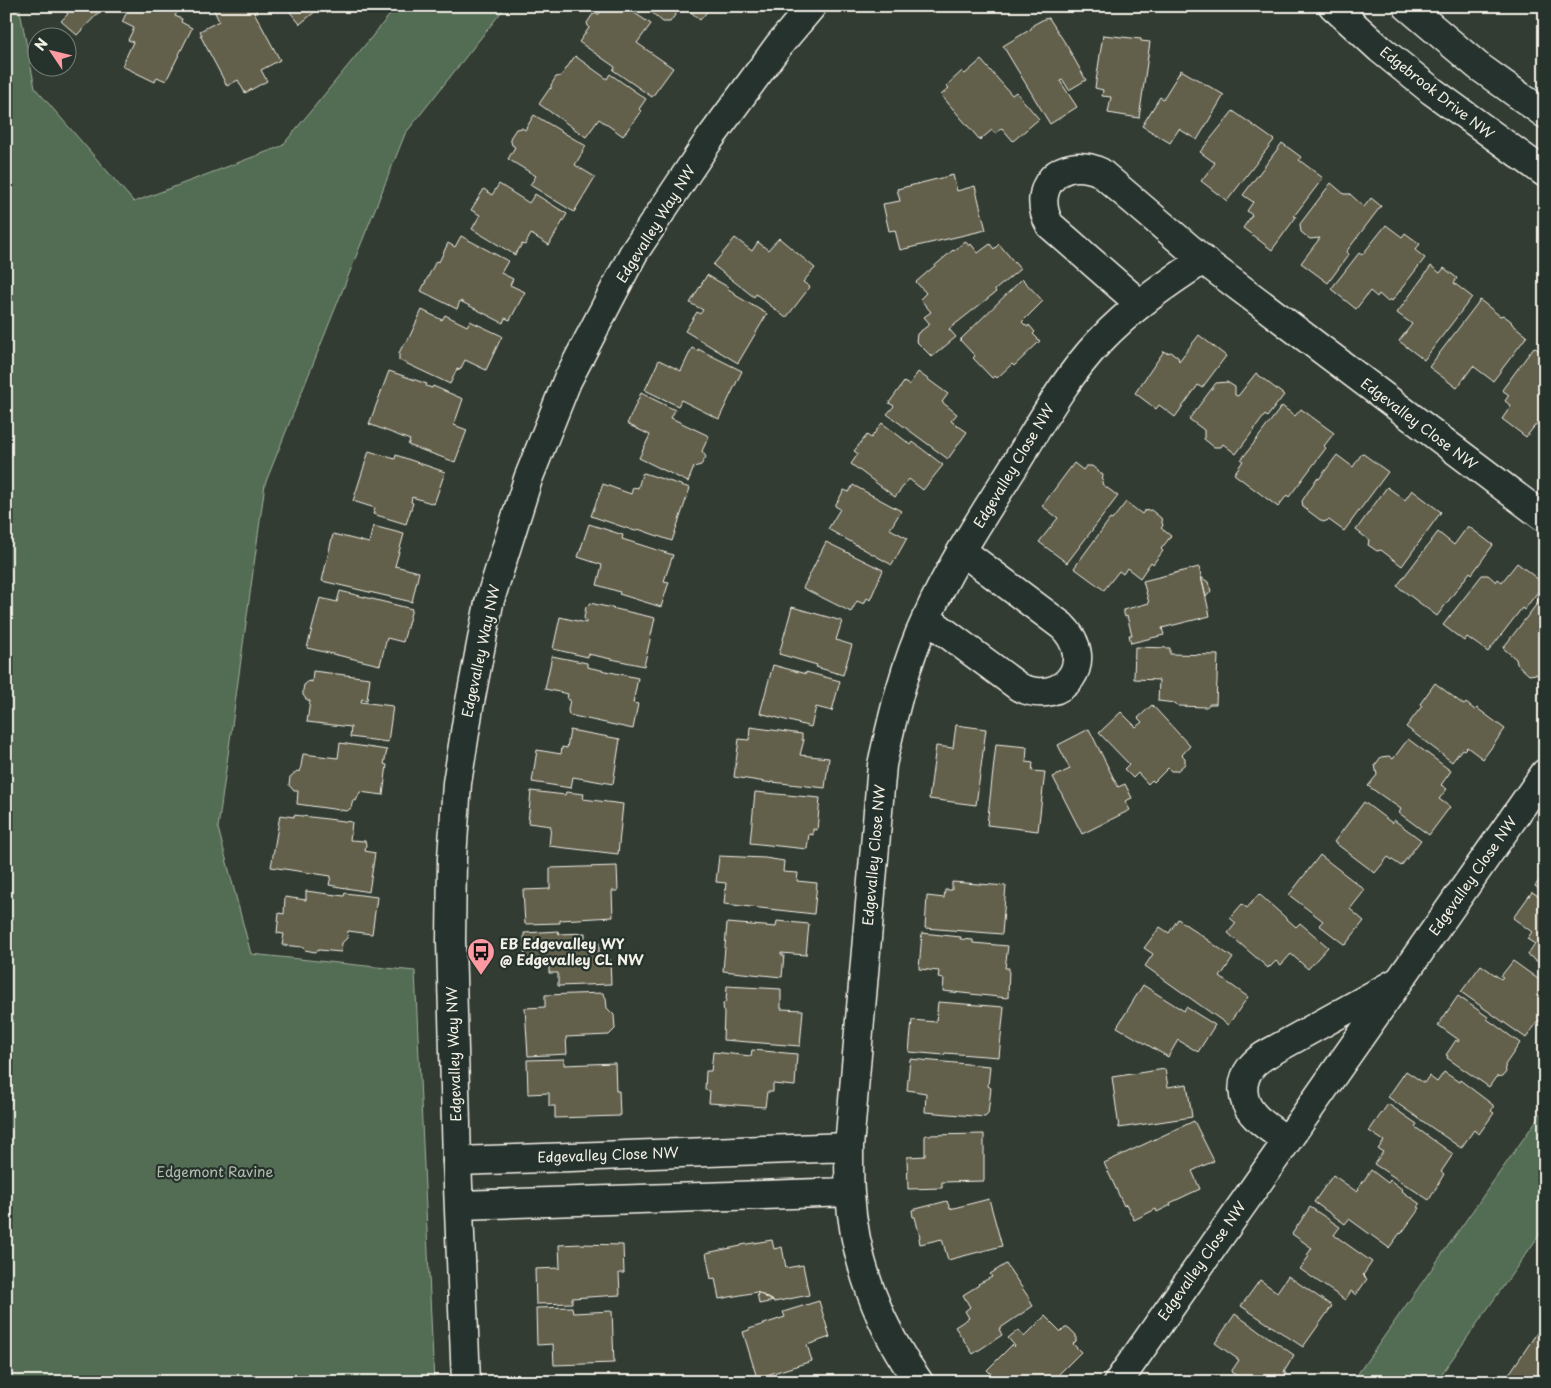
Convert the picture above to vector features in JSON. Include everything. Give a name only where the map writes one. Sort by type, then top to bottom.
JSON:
[{"type":"street","name":"Edgevalley Way NW","points":[[466,1382],[451,942],[452,858],[458,774],[468,707],[489,602],[528,479],[567,381],[634,254],[709,140],[779,45],[812,6]]},
{"type":"street","name":"Edgebrook Drive NW","points":[[1333,6],[1380,49],[1424,85],[1545,173]]},
{"type":"street","points":[[1407,6],[1478,66],[1545,114]]},
{"type":"street","points":[[1140,304],[1050,225],[1042,206],[1043,195],[1046,186],[1061,171],[1070,167],[1081,166],[1100,172],[1203,260]]},
{"type":"street","name":"Edgevalley Close NW","points":[[919,1382],[891,1338],[875,1303],[863,1267],[854,1230],[850,1192],[849,1147],[882,765],[895,708],[926,618],[962,551],[1063,386],[1100,342],[1140,304],[1203,260],[1545,518]]},
{"type":"street","points":[[926,618],[1019,687],[1029,692],[1041,694],[1052,692],[1070,678],[1076,668],[1078,656],[1076,644],[1070,634],[962,551]]},
{"type":"street","name":"Edgevalley Close NW","points":[[1118,1382],[1545,773]]},
{"type":"street","name":"Edgevalley Close NW","points":[[1287,1141],[1259,1120],[1247,1104],[1244,1095],[1244,1085],[1251,1067],[1259,1059],[1276,1049],[1401,980]]},
{"type":"street","name":"Edgevalley Close NW","points":[[457,1161],[849,1147]]},
{"type":"street","points":[[460,1205],[850,1192]]},
{"type":"green space","name":"Edgemont Ravine","points":[[6,6],[19,6],[28,52],[28,78],[33,78],[35,88],[134,202],[282,146],[397,6],[506,6],[405,134],[265,484],[218,828],[251,954],[415,971],[434,1382],[6,1382]]},
{"type":"green space","points":[[1545,1108],[1545,1227],[1436,1382],[1352,1382]]},
{"type":"building","points":[[59,6],[105,6],[78,34],[78,28],[69,28],[61,21],[68,14]]},
{"type":"building","points":[[130,6],[180,6],[175,16],[182,19],[181,22],[192,28],[166,81],[157,77],[155,82],[122,66],[133,42],[128,40],[134,28],[122,22]]},
{"type":"building","points":[[212,6],[255,6],[257,10],[254,12],[280,60],[261,70],[267,81],[245,93],[238,80],[227,86],[200,35],[202,35],[200,31],[219,21]]},
{"type":"building","points":[[285,6],[322,6],[300,24]]},
{"type":"building","points":[[604,6],[624,6],[651,24],[637,43],[673,68],[652,97],[613,70],[615,67],[579,42],[589,28],[587,23],[593,14],[599,14]]},
{"type":"building","points":[[644,6],[678,6],[678,11],[670,22],[663,22]]},
{"type":"building","points":[[684,6],[712,6],[700,20]]},
{"type":"building","points":[[1049,18],[1086,80],[1069,90],[1063,80],[1060,81],[1077,107],[1050,124],[1003,46],[1031,29],[1033,25]]},
{"type":"building","points":[[1103,35],[1141,39],[1141,41],[1150,42],[1139,118],[1108,113],[1111,97],[1102,96],[1103,90],[1095,88]]},
{"type":"building","points":[[575,56],[607,79],[610,74],[646,99],[639,109],[641,111],[623,136],[599,119],[586,137],[539,104],[551,89],[551,85],[556,77],[561,76]]},
{"type":"building","points":[[981,60],[1012,95],[1016,92],[1039,119],[1013,141],[1002,128],[995,134],[992,130],[980,140],[941,95],[949,88],[946,86],[962,71],[965,74]]},
{"type":"building","points":[[1181,70],[1224,95],[1197,140],[1179,129],[1170,143],[1142,126],[1160,97],[1163,99]]},
{"type":"building","points":[[1233,111],[1274,140],[1227,201],[1201,181],[1215,163],[1200,152]]},
{"type":"building","points":[[534,115],[586,146],[575,165],[595,177],[574,212],[530,185],[536,176],[508,159],[515,147],[512,145],[510,138],[516,129],[522,128],[525,130]]},
{"type":"building","points":[[1282,143],[1301,157],[1299,160],[1323,178],[1294,216],[1296,217],[1272,250],[1243,228],[1252,215],[1247,211],[1253,202],[1243,195]]},
{"type":"building","points":[[953,175],[957,191],[975,186],[986,230],[900,250],[895,230],[889,231],[883,204],[900,201],[897,189]]},
{"type":"building","points":[[1331,183],[1344,194],[1350,194],[1364,207],[1371,198],[1381,206],[1346,252],[1349,254],[1328,283],[1301,263],[1320,238],[1310,239],[1301,232],[1300,224]]},
{"type":"building","points":[[499,184],[529,203],[535,194],[567,214],[549,245],[531,234],[525,245],[522,244],[515,255],[472,229],[480,215],[471,210],[484,189],[492,195]]},
{"type":"building","points":[[1386,225],[1402,237],[1405,233],[1420,244],[1415,250],[1425,258],[1392,301],[1390,299],[1388,302],[1379,294],[1377,297],[1370,291],[1356,309],[1331,289],[1359,253],[1362,255]]},
{"type":"building","points":[[461,236],[508,261],[501,273],[513,279],[510,285],[525,292],[510,320],[505,318],[503,323],[460,301],[457,309],[421,291],[436,261],[439,262],[448,243],[455,247]]},
{"type":"building","points":[[735,238],[752,251],[758,242],[768,250],[779,238],[815,268],[803,282],[810,287],[786,318],[756,294],[754,297],[713,265]]},
{"type":"building","points":[[965,241],[969,246],[971,244],[978,253],[990,244],[994,249],[999,244],[1020,269],[995,290],[996,292],[949,329],[956,337],[932,357],[916,341],[917,334],[930,324],[924,317],[931,312],[920,299],[926,293],[916,282]]},
{"type":"building","points":[[1431,266],[1440,273],[1444,268],[1457,278],[1454,283],[1472,297],[1424,360],[1399,341],[1412,324],[1397,313]]},
{"type":"building","points":[[707,275],[728,287],[735,295],[767,314],[738,363],[685,331],[697,312],[700,314],[703,310],[690,303]]},
{"type":"building","points":[[1022,279],[1043,301],[1022,322],[1028,327],[1029,325],[1035,332],[1033,334],[1040,341],[1014,366],[1012,364],[997,378],[995,376],[992,378],[973,358],[975,356],[960,340]]},
{"type":"building","points":[[1480,300],[1500,316],[1503,315],[1511,321],[1512,324],[1527,336],[1493,381],[1473,366],[1457,388],[1429,367]]},
{"type":"building","points":[[422,310],[442,320],[445,315],[467,326],[470,321],[502,336],[486,370],[465,360],[460,370],[457,369],[450,384],[399,360],[399,353],[407,342]]},
{"type":"building","points":[[1199,335],[1226,356],[1202,388],[1198,385],[1175,417],[1159,405],[1156,409],[1135,393],[1164,351],[1166,353],[1171,352],[1178,357],[1179,361]]},
{"type":"building","points":[[1534,347],[1545,355],[1545,413],[1526,437],[1502,419],[1511,406],[1505,401],[1509,395],[1502,390]]},
{"type":"building","points":[[692,348],[698,351],[698,349],[742,371],[719,419],[681,400],[678,406],[645,390],[659,360],[681,371]]},
{"type":"building","points":[[389,371],[427,384],[426,386],[432,388],[433,386],[463,399],[454,425],[467,430],[455,462],[408,445],[410,440],[369,424]]},
{"type":"building","points":[[918,372],[948,394],[942,402],[957,414],[951,421],[967,432],[948,459],[887,414],[894,406],[889,403],[904,382],[909,385]]},
{"type":"building","points":[[1256,373],[1284,395],[1267,417],[1265,415],[1236,454],[1223,444],[1221,447],[1214,447],[1204,439],[1204,430],[1189,419],[1216,383],[1227,382],[1235,387],[1235,395],[1238,396]]},
{"type":"building","points":[[641,393],[675,410],[671,418],[709,436],[702,451],[706,457],[701,465],[694,467],[688,482],[639,458],[650,435],[627,424]]},
{"type":"building","points":[[1282,406],[1295,416],[1301,409],[1334,433],[1324,446],[1326,448],[1289,497],[1287,495],[1278,507],[1234,474],[1243,461],[1241,460]]},
{"type":"building","points":[[882,423],[911,445],[913,442],[943,465],[923,490],[909,479],[895,497],[851,464],[858,454],[854,451],[867,435],[871,438]]},
{"type":"building","points":[[369,451],[395,459],[396,455],[445,472],[434,504],[412,497],[411,502],[413,503],[406,524],[373,514],[375,508],[353,501]]},
{"type":"building","points":[[1362,453],[1388,472],[1344,531],[1329,520],[1323,522],[1303,507],[1302,501],[1317,478],[1319,479],[1337,455],[1353,467]]},
{"type":"building","points":[[1074,463],[1083,470],[1086,466],[1092,466],[1103,475],[1102,484],[1118,496],[1067,563],[1039,542],[1058,518],[1042,506]]},
{"type":"building","points":[[644,473],[690,488],[672,541],[591,516],[603,484],[631,494],[633,487],[638,488]]},
{"type":"building","points":[[853,485],[901,511],[890,529],[907,538],[892,565],[828,529],[840,509],[835,506],[836,504],[844,490],[849,492]]},
{"type":"building","points":[[1387,487],[1405,500],[1412,490],[1441,512],[1402,566],[1381,550],[1377,551],[1368,545],[1369,540],[1356,530]]},
{"type":"building","points":[[1126,502],[1142,514],[1144,511],[1151,510],[1161,518],[1163,526],[1161,528],[1171,536],[1161,549],[1163,551],[1153,564],[1151,562],[1140,578],[1127,568],[1123,574],[1119,571],[1104,590],[1074,568],[1110,519],[1112,520]]},
{"type":"building","points":[[589,524],[623,535],[622,539],[673,555],[664,581],[669,582],[661,607],[597,585],[602,565],[578,557]]},
{"type":"building","points":[[373,526],[404,534],[395,566],[419,572],[412,602],[322,581],[333,534],[369,543]]},
{"type":"building","points":[[1468,526],[1493,545],[1437,616],[1397,586],[1438,532],[1454,545]]},
{"type":"building","points":[[826,542],[883,570],[870,600],[867,598],[864,604],[857,601],[851,612],[803,588]]},
{"type":"building","points":[[1517,563],[1544,584],[1524,610],[1522,608],[1488,652],[1467,637],[1464,641],[1443,625],[1482,575],[1488,575],[1496,582],[1498,579],[1502,582]]},
{"type":"building","points":[[1199,567],[1210,616],[1162,628],[1164,635],[1131,643],[1129,635],[1132,635],[1127,616],[1125,617],[1123,610],[1149,603],[1143,581]]},
{"type":"building","points":[[1201,577],[1208,582],[1211,591],[1206,597]]},
{"type":"building","points":[[340,591],[412,609],[403,642],[387,638],[380,665],[307,648],[320,598],[337,602]]},
{"type":"building","points":[[1545,592],[1545,680],[1536,674],[1529,675],[1517,664],[1516,659],[1503,648]]},
{"type":"building","points":[[590,603],[655,618],[644,666],[588,654],[588,657],[553,649],[560,617],[586,623],[584,618],[586,607]]},
{"type":"building","points":[[792,607],[842,621],[836,640],[852,645],[843,675],[779,654]]},
{"type":"building","points":[[1135,647],[1170,648],[1170,654],[1218,655],[1216,704],[1210,704],[1206,707],[1178,706],[1175,703],[1158,701],[1159,680],[1134,679]]},
{"type":"building","points":[[552,656],[587,663],[587,667],[638,678],[633,703],[638,704],[633,729],[569,715],[570,700],[567,699],[568,694],[545,689]]},
{"type":"building","points":[[773,665],[840,681],[832,711],[816,707],[811,727],[760,713]]},
{"type":"building","points":[[313,671],[370,678],[367,700],[362,699],[361,702],[393,706],[388,742],[350,737],[351,727],[307,722],[310,701],[303,695],[303,690],[304,685],[309,681],[312,682]]},
{"type":"building","points":[[1435,683],[1464,705],[1466,703],[1475,710],[1477,708],[1505,729],[1483,759],[1467,747],[1464,750],[1462,749],[1452,762],[1406,727],[1422,706],[1420,704]]},
{"type":"building","points":[[1152,705],[1190,746],[1182,755],[1185,758],[1185,764],[1177,771],[1171,771],[1168,768],[1154,782],[1152,780],[1148,784],[1138,773],[1133,778],[1124,769],[1129,764],[1099,733],[1121,712],[1136,727],[1142,722],[1138,718]]},
{"type":"building","points":[[956,725],[986,729],[976,805],[929,799],[936,746],[953,748]]},
{"type":"building","points":[[750,727],[802,734],[802,740],[804,740],[800,755],[829,758],[825,788],[734,777],[739,739],[749,740]]},
{"type":"building","points":[[1089,729],[1118,787],[1125,784],[1132,798],[1125,801],[1130,810],[1082,834],[1053,777],[1070,769],[1058,745]]},
{"type":"building","points":[[570,730],[620,739],[613,784],[573,777],[571,788],[532,782],[537,750],[561,754],[562,747],[567,748]]},
{"type":"building","points":[[1408,739],[1451,771],[1441,785],[1447,789],[1439,799],[1450,807],[1429,835],[1399,813],[1401,809],[1368,786],[1377,775],[1375,765],[1381,757],[1389,756],[1393,759]]},
{"type":"building","points":[[340,743],[387,750],[384,764],[387,765],[383,795],[360,792],[356,801],[353,800],[351,808],[347,811],[297,804],[298,791],[294,791],[289,785],[290,777],[297,771],[300,772],[303,754],[338,758]]},
{"type":"building","points":[[996,744],[1027,747],[1026,762],[1033,763],[1032,771],[1045,772],[1038,831],[987,825]]},
{"type":"building","points":[[531,791],[565,795],[566,792],[584,794],[583,799],[623,804],[618,854],[549,846],[551,826],[528,823]]},
{"type":"building","points":[[755,792],[820,798],[817,830],[813,829],[813,835],[809,834],[807,849],[750,843]]},
{"type":"building","points":[[1364,802],[1392,823],[1394,820],[1421,840],[1401,866],[1388,857],[1375,873],[1334,842]]},
{"type":"building","points":[[280,815],[352,822],[350,840],[365,841],[365,851],[375,853],[369,892],[329,885],[331,876],[271,867]]},
{"type":"building","points":[[1320,855],[1365,890],[1350,909],[1364,921],[1345,945],[1319,925],[1323,921],[1289,895]]},
{"type":"building","points":[[719,856],[765,858],[784,861],[783,872],[798,873],[797,881],[817,883],[814,914],[724,904],[726,883],[716,882]]},
{"type":"building","points":[[617,866],[618,891],[612,891],[613,917],[560,920],[560,923],[525,924],[523,890],[550,889],[550,868]]},
{"type":"building","points":[[1545,873],[1545,893],[1535,886]]},
{"type":"building","points":[[952,882],[1006,886],[1002,934],[925,928],[927,896],[944,898],[945,890],[952,890]]},
{"type":"building","points":[[306,891],[344,896],[345,893],[377,897],[372,934],[348,931],[347,938],[342,943],[341,952],[319,950],[315,952],[305,950],[302,947],[282,945],[284,934],[277,933],[279,913],[284,914],[285,897],[306,900]]},
{"type":"building","points":[[1532,892],[1545,900],[1545,967],[1528,955],[1535,944],[1527,939],[1532,932],[1513,918]]},
{"type":"building","points":[[1259,894],[1296,927],[1300,923],[1328,947],[1308,969],[1291,954],[1281,965],[1276,961],[1268,968],[1228,933],[1236,923],[1230,918],[1242,904],[1247,908]]},
{"type":"building","points":[[1178,919],[1233,958],[1220,977],[1248,997],[1228,1025],[1145,966],[1153,954],[1144,948],[1160,927],[1169,933]]},
{"type":"building","points":[[777,921],[809,924],[806,955],[781,953],[781,955],[784,955],[782,977],[723,971],[727,923],[776,927]]},
{"type":"building","points":[[558,931],[559,934],[585,933],[585,943],[599,943],[599,959],[610,959],[611,984],[558,986],[558,973],[549,973],[549,964],[525,965],[524,933]]},
{"type":"building","points":[[922,933],[961,937],[960,939],[973,940],[973,943],[1008,946],[1005,968],[1009,968],[1008,998],[943,991],[944,979],[938,978],[939,971],[919,969]]},
{"type":"building","points":[[1513,961],[1545,984],[1545,1017],[1541,1022],[1539,1020],[1526,1038],[1461,992],[1481,965],[1501,979],[1503,977],[1501,976]]},
{"type":"building","points":[[1143,985],[1184,1011],[1186,1007],[1215,1025],[1198,1052],[1178,1040],[1168,1057],[1117,1027]]},
{"type":"building","points":[[727,986],[781,989],[781,1009],[803,1010],[800,1046],[723,1040],[723,1004],[726,1001]]},
{"type":"building","points":[[603,993],[606,998],[607,1008],[614,1015],[615,1029],[609,1035],[566,1037],[567,1054],[528,1056],[525,1008],[545,1007],[545,995]]},
{"type":"building","points":[[1458,996],[1520,1043],[1505,1065],[1506,1072],[1503,1076],[1496,1077],[1489,1087],[1447,1058],[1448,1056],[1446,1055],[1456,1040],[1458,1042],[1459,1040],[1438,1025]]},
{"type":"building","points":[[938,1002],[1004,1007],[999,1057],[909,1052],[912,1020],[936,1022]]},
{"type":"building","points":[[752,1050],[797,1054],[795,1086],[773,1084],[773,1092],[767,1092],[765,1107],[709,1103],[710,1091],[705,1090],[706,1071],[711,1071],[713,1052],[751,1056]]},
{"type":"building","points":[[564,1059],[564,1065],[615,1063],[616,1091],[619,1091],[620,1116],[555,1118],[555,1106],[549,1106],[549,1093],[528,1094],[527,1060]]},
{"type":"building","points":[[910,1059],[990,1066],[988,1086],[991,1088],[988,1114],[985,1117],[925,1112],[926,1093],[907,1090]]},
{"type":"building","points":[[1165,1069],[1168,1087],[1187,1084],[1192,1117],[1119,1128],[1112,1077]]},
{"type":"building","points":[[1406,1071],[1424,1083],[1429,1076],[1437,1082],[1444,1072],[1459,1082],[1460,1080],[1493,1105],[1491,1111],[1494,1113],[1479,1134],[1474,1130],[1461,1148],[1388,1097]]},
{"type":"building","points":[[1388,1104],[1417,1124],[1415,1127],[1453,1154],[1441,1172],[1444,1174],[1429,1200],[1374,1164],[1383,1152],[1378,1149],[1384,1141],[1369,1131]]},
{"type":"building","points":[[1194,1121],[1214,1161],[1192,1171],[1200,1189],[1170,1203],[1171,1205],[1157,1212],[1156,1209],[1134,1220],[1126,1204],[1124,1206],[1104,1163]]},
{"type":"building","points":[[984,1134],[984,1181],[942,1182],[942,1188],[908,1189],[907,1157],[925,1156],[925,1135]]},
{"type":"building","points":[[1371,1170],[1388,1183],[1390,1180],[1420,1204],[1418,1207],[1420,1208],[1389,1248],[1349,1219],[1345,1224],[1314,1202],[1333,1175],[1357,1192]]},
{"type":"building","points":[[989,1199],[1002,1246],[948,1260],[942,1239],[920,1244],[920,1237],[912,1210],[947,1201],[950,1209]]},
{"type":"building","points":[[1310,1207],[1340,1227],[1334,1235],[1372,1262],[1363,1275],[1367,1279],[1356,1295],[1351,1291],[1345,1300],[1300,1269],[1312,1248],[1292,1234]]},
{"type":"building","points":[[772,1240],[774,1249],[782,1247],[786,1268],[803,1265],[809,1295],[774,1302],[757,1292],[719,1299],[715,1278],[711,1279],[706,1253]]},
{"type":"building","points":[[559,1245],[623,1245],[624,1273],[619,1273],[620,1295],[572,1298],[572,1303],[536,1304],[535,1269],[560,1268]]},
{"type":"building","points":[[1006,1264],[1033,1306],[999,1329],[1002,1335],[973,1354],[955,1327],[969,1318],[965,1311],[970,1307],[963,1295],[992,1277],[990,1274]]},
{"type":"building","points":[[1288,1276],[1332,1306],[1303,1347],[1241,1306],[1260,1280],[1277,1292]]},
{"type":"building","points":[[757,1292],[774,1301],[759,1304]]},
{"type":"building","points":[[819,1301],[830,1337],[807,1345],[812,1361],[757,1378],[743,1332],[785,1317],[783,1312]]},
{"type":"building","points":[[572,1307],[573,1313],[612,1311],[614,1363],[554,1365],[553,1344],[537,1345],[536,1308]]},
{"type":"building","points":[[1235,1314],[1294,1355],[1280,1382],[1246,1382],[1231,1372],[1239,1360],[1215,1343]]},
{"type":"building","points":[[1045,1316],[1061,1332],[1065,1328],[1069,1328],[1076,1335],[1076,1341],[1073,1344],[1081,1352],[1051,1382],[1031,1382],[1024,1376],[1018,1382],[999,1382],[987,1370],[1012,1345],[1015,1346],[1008,1338],[1018,1330],[1024,1337]]},
{"type":"building","points":[[1541,1327],[1545,1330],[1545,1382],[1514,1382],[1507,1377]]},
{"type":"building","points":[[1217,1375],[1227,1382],[1212,1382]]},
{"type":"place","name":"EB Edgevalley WY @ Edgevalley CL NW","points":[[481,976]]}]
